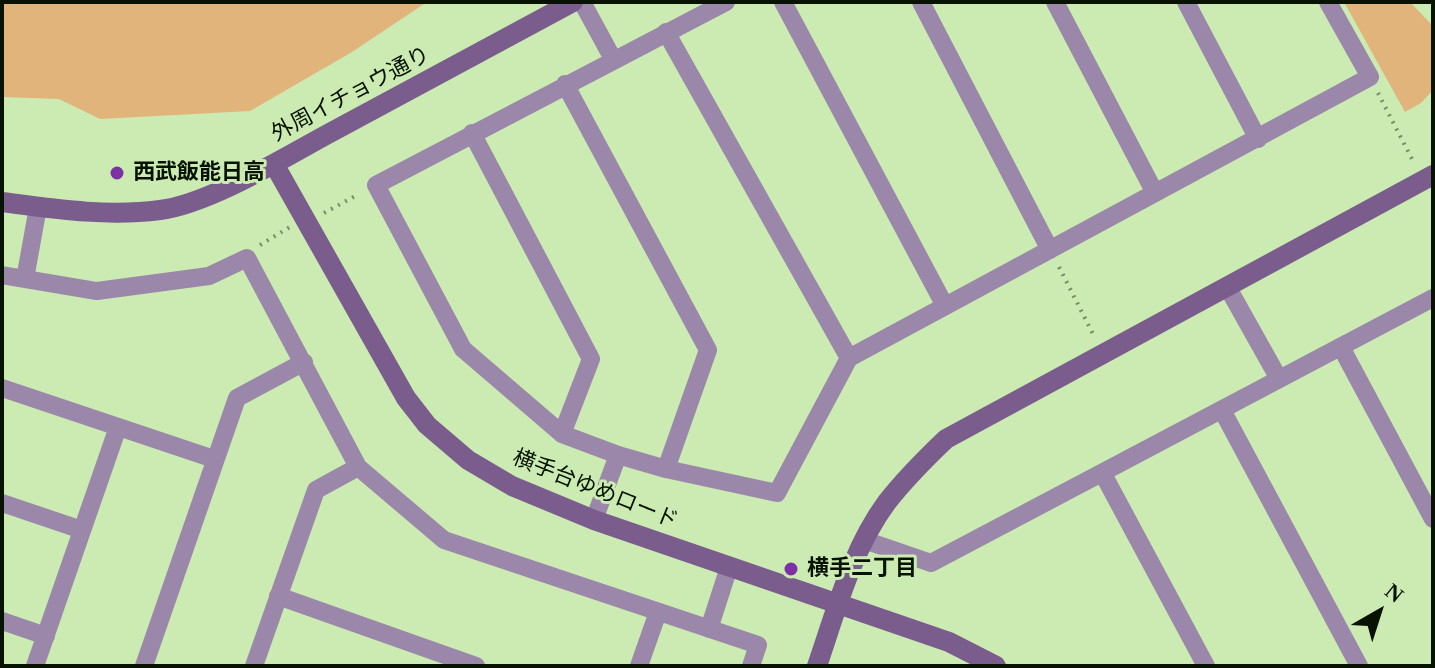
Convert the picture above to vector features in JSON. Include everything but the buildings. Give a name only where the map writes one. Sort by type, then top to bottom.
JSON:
[{"type":"street","name":"外周イチョウ通り","points":[[2,202],[79,212],[163,210],[202,198],[274,164],[573,2]]},
{"type":"street","points":[[582,2],[613,59]]},
{"type":"street","points":[[726,2],[376,185],[463,349],[562,434],[666,469],[777,493],[849,358],[1370,77],[1328,2]]},
{"type":"street","points":[[783,2],[945,306]]},
{"type":"street","points":[[921,2],[1050,250]]},
{"type":"street","points":[[1055,2],[1155,193]]},
{"type":"street","points":[[1186,2],[1258,139]]},
{"type":"street","points":[[666,32],[849,358]]},
{"type":"street","points":[[565,84],[708,350],[666,469]]},
{"type":"street","points":[[472,133],[591,359],[562,434]]},
{"type":"street","name":"横手台ゆめロード","points":[[274,164],[406,398],[427,425],[468,460],[512,486],[594,520],[949,642],[996,666]]},
{"type":"street","points":[[817,666],[864,540],[886,504],[913,471],[946,439],[1103,352],[1228,288],[1424,170]]},
{"type":"street","points":[[25,279],[38,207]]},
{"type":"street","points":[[2,275],[97,291],[209,276],[247,258],[358,467],[444,540],[758,645],[751,666]]},
{"type":"street","points":[[1228,288],[1279,379]]},
{"type":"street","points":[[864,540],[931,563],[1433,298]]},
{"type":"street","points":[[1341,347],[1433,519]]},
{"type":"street","points":[[144,666],[237,398],[304,362]]},
{"type":"street","points":[[2,388],[214,459]]},
{"type":"street","points":[[1222,410],[1359,666]]},
{"type":"street","points":[[35,666],[118,427]]},
{"type":"street","points":[[594,520],[618,455]]},
{"type":"street","points":[[254,666],[316,490],[358,467]]},
{"type":"street","points":[[1103,474],[1206,666]]},
{"type":"street","points":[[2,503],[82,530]]},
{"type":"street","points":[[709,629],[729,567]]},
{"type":"street","points":[[278,596],[476,666]]},
{"type":"street","points":[[639,666],[658,612]]},
{"type":"street","points":[[2,621],[46,636]]},
{"type":"path","points":[[1389,115],[1424,170]]},
{"type":"path","points":[[322,214],[376,185]]},
{"type":"path","points":[[247,258],[258,246],[297,224]]},
{"type":"path","points":[[1062,273],[1093,334]]},
{"type":"shaded area","points":[[2,2],[427,2],[352,52],[250,111],[100,119],[59,99],[2,97]]},
{"type":"shaded area","points":[[1344,2],[1410,2],[1433,26],[1433,90],[1421,103],[1405,112]]},
{"type":"place","name":"西武飯能日高","points":[[117,173]]},
{"type":"place","name":"横手二丁目","points":[[791,569]]}]
